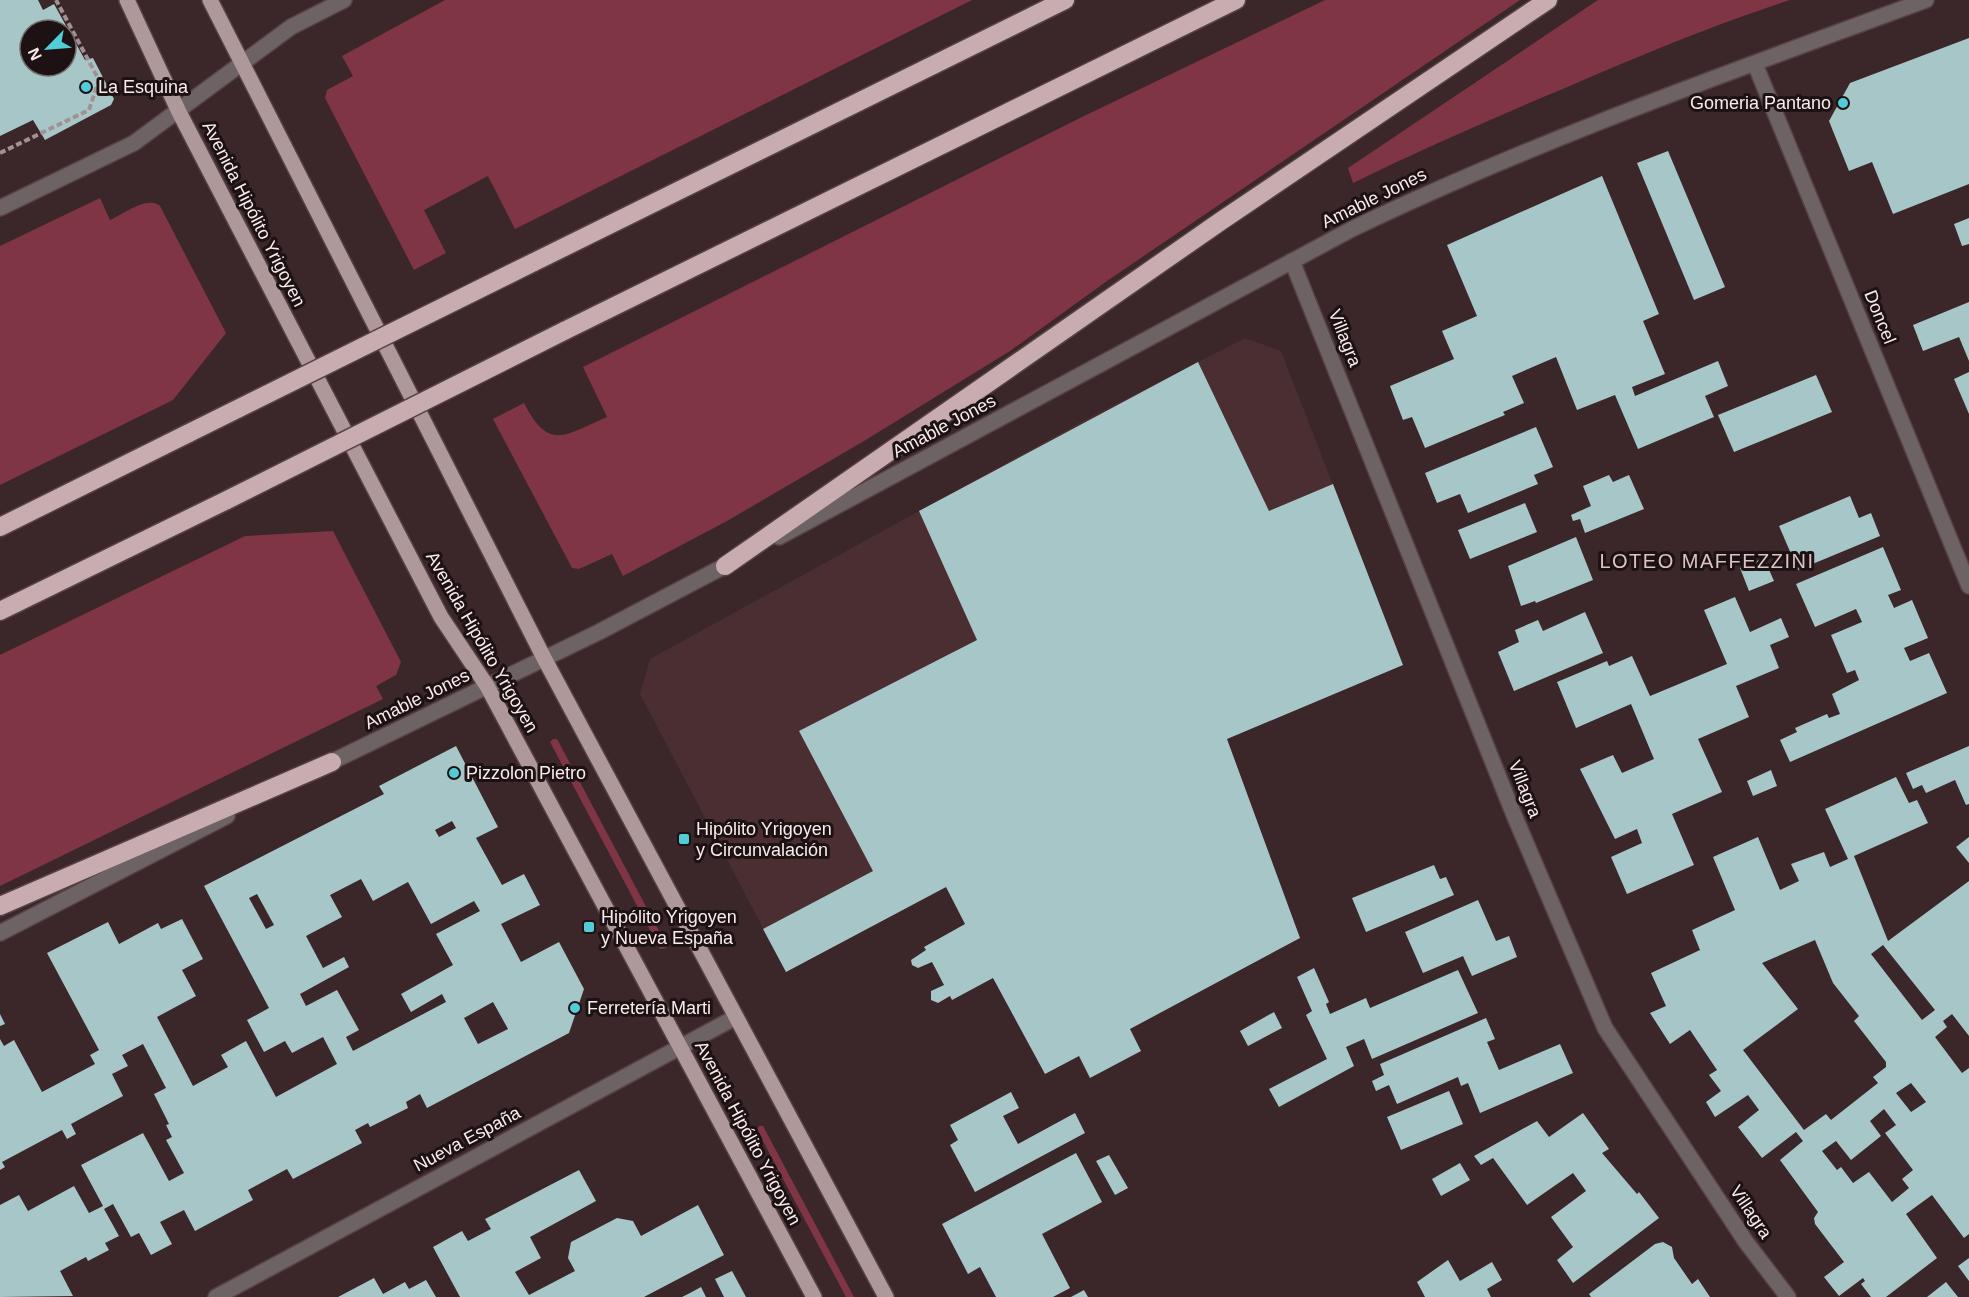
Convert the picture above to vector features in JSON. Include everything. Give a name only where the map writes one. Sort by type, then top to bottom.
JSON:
[{"type":"highway","points":[[0,527],[1065,0]]},
{"type":"highway","points":[[0,611],[1236,0]]},
{"type":"highway","points":[[725,566],[1221,221],[1548,0]]},
{"type":"highway","points":[[0,906],[332,762]]},
{"type":"main road","name":"Avenida Hipólito Yrigoyen","points":[[127,0],[178,111],[441,617],[487,686],[814,1297]]},
{"type":"main road","points":[[210,0],[544,658],[885,1297]]},
{"type":"street","points":[[0,208],[134,143],[291,27],[344,0]]},
{"type":"street","name":"Amable Jones","points":[[0,933],[332,762],[725,566],[1293,261],[1442,187],[1529,150],[1926,0]]},
{"type":"street","name":"Doncel","points":[[1755,64],[1969,586]]},
{"type":"street","name":"Villagra","points":[[1293,261],[1514,815],[1605,1028],[1746,1242],[1788,1297]]},
{"type":"street","name":"Nueva España","points":[[216,1297],[736,1017]]},
{"type":"path","points":[[0,153],[89,110],[99,80],[56,0]]},
{"type":"path","points":[[88,59],[95,56]]},
{"type":"shaded area","points":[[445,0],[972,0],[515,229],[488,176],[424,210],[446,253],[414,270],[325,98],[327,90],[353,76],[342,56]]},
{"type":"shaded area","points":[[1325,0],[1520,0],[1107,281],[1010,351],[864,441],[727,521],[623,576],[612,554],[579,569],[572,568],[493,419],[524,403],[542,428],[550,434],[559,435],[607,417],[583,367],[1082,117]]},
{"type":"shaded area","points":[[1598,0],[1790,0],[1704,30],[1621,64],[1458,134],[1353,183],[1348,168]]},
{"type":"shaded area","points":[[100,198],[110,220],[142,204],[155,203],[160,206],[226,333],[173,400],[0,485],[0,246]]},
{"type":"shaded area","points":[[1245,338],[1281,351],[1403,665],[1227,739],[786,972],[640,694],[650,659],[1079,423]]},
{"type":"shaded area","points":[[333,531],[401,662],[396,675],[376,686],[383,699],[0,886],[0,655],[245,536]]},
{"type":"shaded area","points":[[557,739],[667,946],[666,948],[660,949],[550,742]]},
{"type":"shaded area","points":[[759,1126],[763,1126],[854,1297],[846,1297],[757,1130]]},
{"type":"building","points":[[0,0],[38,0],[43,10],[54,4],[62,18],[18,18],[18,78],[78,78],[78,47],[85,60],[93,58],[114,99],[111,105],[45,140],[33,120],[0,136]]},
{"type":"building","points":[[1969,38],[1969,184],[1893,214],[1872,162],[1849,171],[1829,121],[1850,83]]},
{"type":"building","points":[[1668,151],[1725,287],[1694,300],[1637,163]]},
{"type":"building","points":[[1602,176],[1659,314],[1643,321],[1665,374],[1632,387],[1635,396],[1718,361],[1728,386],[1705,396],[1714,417],[1638,449],[1615,395],[1577,410],[1556,357],[1512,376],[1524,403],[1503,412],[1505,415],[1425,448],[1412,417],[1403,420],[1390,386],[1454,359],[1442,331],[1477,316],[1447,245]]},
{"type":"building","points":[[1969,218],[1969,244],[1962,246],[1954,224]]},
{"type":"building","points":[[1969,302],[1969,361],[1959,337],[1923,351],[1913,325]]},
{"type":"building","points":[[1198,362],[1269,511],[1333,484],[1403,665],[1227,739],[1300,938],[1130,1029],[1141,1051],[1090,1078],[1079,1056],[1045,1074],[993,978],[952,1000],[950,996],[938,1003],[931,1000],[931,991],[944,985],[932,962],[918,968],[912,965],[911,960],[926,950],[924,947],[965,924],[946,887],[786,972],[763,929],[873,871],[799,731],[977,640],[919,511]]},
{"type":"building","points":[[1969,372],[1969,414],[1954,379]]},
{"type":"building","points":[[1816,375],[1832,412],[1734,452],[1718,415]]},
{"type":"building","points":[[1536,427],[1553,467],[1534,475],[1538,484],[1468,513],[1460,494],[1437,503],[1425,473]]},
{"type":"building","points":[[1609,475],[1613,482],[1629,475],[1644,509],[1585,533],[1580,519],[1573,521],[1571,515],[1591,506],[1583,486]]},
{"type":"building","points":[[1850,496],[1859,518],[1871,513],[1880,536],[1798,570],[1779,526]]},
{"type":"building","points":[[1525,503],[1537,532],[1470,559],[1458,530]]},
{"type":"building","points":[[1576,537],[1593,580],[1536,603],[1535,601],[1521,606],[1508,566]]},
{"type":"building","points":[[1883,547],[1901,590],[1888,595],[1894,608],[1912,600],[1928,638],[1904,648],[1910,661],[1929,653],[1947,693],[1790,762],[1780,740],[1797,732],[1795,728],[1827,714],[1829,718],[1840,714],[1832,694],[1859,680],[1855,670],[1847,673],[1831,635],[1862,622],[1856,609],[1815,627],[1796,584]]},
{"type":"building","points":[[1764,558],[1774,581],[1749,591],[1740,568]]},
{"type":"building","points":[[1735,597],[1750,632],[1781,618],[1789,637],[1770,645],[1779,668],[1736,686],[1749,717],[1698,739],[1722,792],[1672,814],[1694,865],[1627,894],[1611,857],[1642,843],[1637,829],[1615,839],[1580,769],[1613,755],[1622,773],[1654,759],[1631,704],[1576,728],[1557,682],[1607,661],[1609,666],[1632,656],[1650,696],[1727,664],[1704,610]]},
{"type":"building","points":[[1585,612],[1603,653],[1514,691],[1498,652],[1519,642],[1515,630],[1538,620],[1543,631]]},
{"type":"building","points":[[456,746],[498,827],[476,838],[502,885],[524,874],[540,905],[501,924],[521,962],[559,942],[584,989],[569,1033],[427,1108],[420,1094],[406,1102],[408,1108],[370,1127],[368,1123],[355,1130],[362,1143],[293,1179],[287,1169],[248,1190],[253,1200],[195,1231],[184,1210],[160,1222],[172,1244],[151,1255],[139,1233],[131,1237],[113,1204],[104,1209],[119,1236],[105,1243],[109,1250],[88,1261],[86,1257],[60,1271],[73,1296],[0,1297],[0,1205],[19,1195],[28,1211],[74,1186],[89,1213],[103,1206],[81,1165],[143,1133],[169,1181],[184,1173],[166,1140],[172,1137],[166,1125],[169,1124],[154,1094],[166,1088],[143,1044],[122,1055],[128,1066],[112,1074],[123,1096],[71,1124],[76,1134],[67,1139],[62,1130],[2,1162],[5,1167],[0,1170],[0,1039],[4,1046],[14,1040],[42,1092],[95,1064],[90,1055],[99,1050],[47,953],[108,922],[119,944],[158,923],[161,929],[182,919],[203,959],[182,970],[196,996],[157,1017],[193,1086],[228,1067],[221,1055],[246,1041],[276,1097],[337,1064],[323,1037],[292,1053],[285,1041],[264,1052],[247,1020],[269,1008],[204,886],[384,794],[379,786]],"holes":[[[452,821],[456,828],[439,837],[435,830]],[[361,879],[373,901],[408,882],[431,924],[474,901],[480,911],[436,934],[453,965],[401,994],[411,1012],[442,994],[446,1002],[353,1051],[346,1037],[359,1030],[337,990],[306,1006],[300,994],[349,967],[344,957],[323,968],[306,936],[342,917],[330,895]],[[257,894],[274,925],[266,929],[249,898]],[[493,1002],[508,1029],[478,1044],[464,1018]]]},
{"type":"building","points":[[1969,746],[1969,804],[1966,805],[1955,780],[1926,793],[1922,785],[1913,789],[1906,773]]},
{"type":"building","points":[[1771,770],[1777,786],[1753,796],[1747,781]]},
{"type":"building","points":[[1896,777],[1909,803],[1917,800],[1928,823],[1854,856],[1888,941],[1969,881],[1969,1036],[1952,1014],[1943,1021],[1947,1027],[1935,1037],[1962,1073],[1969,1068],[1969,1234],[1964,1238],[1932,1195],[1906,1214],[1937,1258],[1886,1297],[1871,1297],[1861,1284],[1865,1281],[1863,1278],[1839,1296],[1824,1277],[1844,1262],[1815,1224],[1814,1218],[1818,1212],[1780,1160],[1803,1141],[1796,1132],[1762,1158],[1738,1127],[1759,1110],[1748,1095],[1715,1117],[1706,1102],[1721,1091],[1709,1075],[1717,1070],[1690,1030],[1670,1044],[1650,1013],[1666,1006],[1651,973],[1700,950],[1692,930],[1735,910],[1713,857],[1758,837],[1780,890],[1799,881],[1791,864],[1824,852],[1830,867],[1848,859],[1825,809]],"holes":[[[1815,940],[1833,983],[1859,1016],[1854,1021],[1886,1062],[1886,1067],[1873,1077],[1878,1083],[1831,1120],[1826,1114],[1804,1130],[1743,1050],[1798,1009],[1762,963]],[[1883,945],[1935,1010],[1922,1020],[1871,954]],[[1911,1083],[1926,1102],[1911,1112],[1896,1093]],[[1884,1109],[1896,1125],[1885,1133],[1913,1170],[1902,1179],[1909,1188],[1892,1202],[1869,1172],[1853,1183],[1841,1167],[1837,1170],[1822,1151],[1836,1141],[1851,1160],[1881,1136],[1870,1121]]]},
{"type":"building","points":[[1969,837],[1969,863],[1956,847]]},
{"type":"building","points":[[1434,865],[1440,879],[1446,877],[1454,895],[1366,932],[1352,898]]},
{"type":"building","points":[[1478,900],[1496,941],[1509,936],[1517,957],[1472,976],[1463,956],[1423,973],[1405,932]]},
{"type":"building","points":[[1314,968],[1329,1002],[1326,1004],[1330,1014],[1366,998],[1370,1008],[1458,970],[1478,1013],[1372,1059],[1364,1039],[1346,1047],[1354,1066],[1279,1107],[1269,1089],[1327,1059],[1306,1015],[1312,1011],[1297,977]]},
{"type":"building","points":[[1274,1012],[1282,1028],[1248,1046],[1240,1031]]},
{"type":"building","points":[[0,1014],[5,1024],[0,1026]]},
{"type":"building","points":[[1486,1018],[1495,1039],[1487,1042],[1499,1070],[1560,1044],[1573,1073],[1480,1113],[1468,1083],[1461,1086],[1458,1077],[1397,1104],[1389,1085],[1376,1091],[1372,1081],[1384,1075],[1380,1064]]},
{"type":"building","points":[[1449,1091],[1463,1124],[1401,1150],[1387,1117]]},
{"type":"building","points":[[1011,1092],[1019,1108],[1003,1116],[1018,1144],[1075,1113],[1085,1133],[975,1192],[950,1145],[958,1140],[950,1125]]},
{"type":"building","points":[[1583,1113],[1609,1149],[1602,1153],[1637,1194],[1639,1192],[1659,1218],[1573,1283],[1557,1260],[1573,1247],[1551,1217],[1586,1191],[1573,1173],[1527,1205],[1493,1158],[1481,1165],[1474,1156],[1537,1121],[1549,1137]]},
{"type":"building","points":[[1076,1153],[1102,1202],[1042,1234],[1070,1288],[1053,1297],[996,1297],[980,1267],[968,1274],[942,1224]]},
{"type":"building","points":[[1109,1155],[1128,1188],[1115,1195],[1096,1161]]},
{"type":"building","points":[[1460,1163],[1470,1180],[1441,1196],[1432,1179]]},
{"type":"building","points":[[579,1170],[596,1201],[530,1237],[541,1258],[515,1272],[529,1295],[575,1271],[568,1258],[571,1242],[617,1218],[633,1221],[641,1236],[698,1205],[724,1255],[644,1297],[460,1297],[433,1247],[462,1231],[468,1241],[491,1229],[485,1219]]},
{"type":"building","points":[[1663,1242],[1672,1247],[1674,1258],[1692,1284],[1698,1279],[1710,1297],[1591,1297],[1589,1294],[1655,1244]]},
{"type":"building","points":[[1969,1258],[1969,1281],[1958,1266]]},
{"type":"building","points":[[1448,1260],[1460,1281],[1492,1262],[1502,1280],[1487,1289],[1491,1297],[1425,1297],[1417,1282]]},
{"type":"building","points":[[732,1271],[746,1297],[724,1297],[715,1279]]},
{"type":"building","points":[[374,1278],[383,1294],[405,1282],[409,1289],[426,1280],[436,1297],[338,1297]]},
{"type":"building","points":[[1946,1282],[1958,1297],[1927,1297]]},
{"type":"building","points":[[701,1287],[706,1297],[682,1297],[690,1293]]},
{"type":"building","points":[[1084,1290],[1088,1297],[1071,1297]]},
{"type":"place","name":"La Esquina","points":[[86,87]]},
{"type":"place","name":"Gomeria Pantano","points":[[1843,103]]},
{"type":"place","name":"Pizzolon Pietro","points":[[454,773]]},
{"type":"place","name":"Hipólito Yrigoyen y Circunvalación","points":[[684,839]]},
{"type":"place","name":"Hipólito Yrigoyen y Nueva España","points":[[589,927]]},
{"type":"place","name":"Ferretería Marti","points":[[575,1008]]},
{"type":"district","name":"LOTEO MAFFEZZINI","points":[[1707,561]]}]
